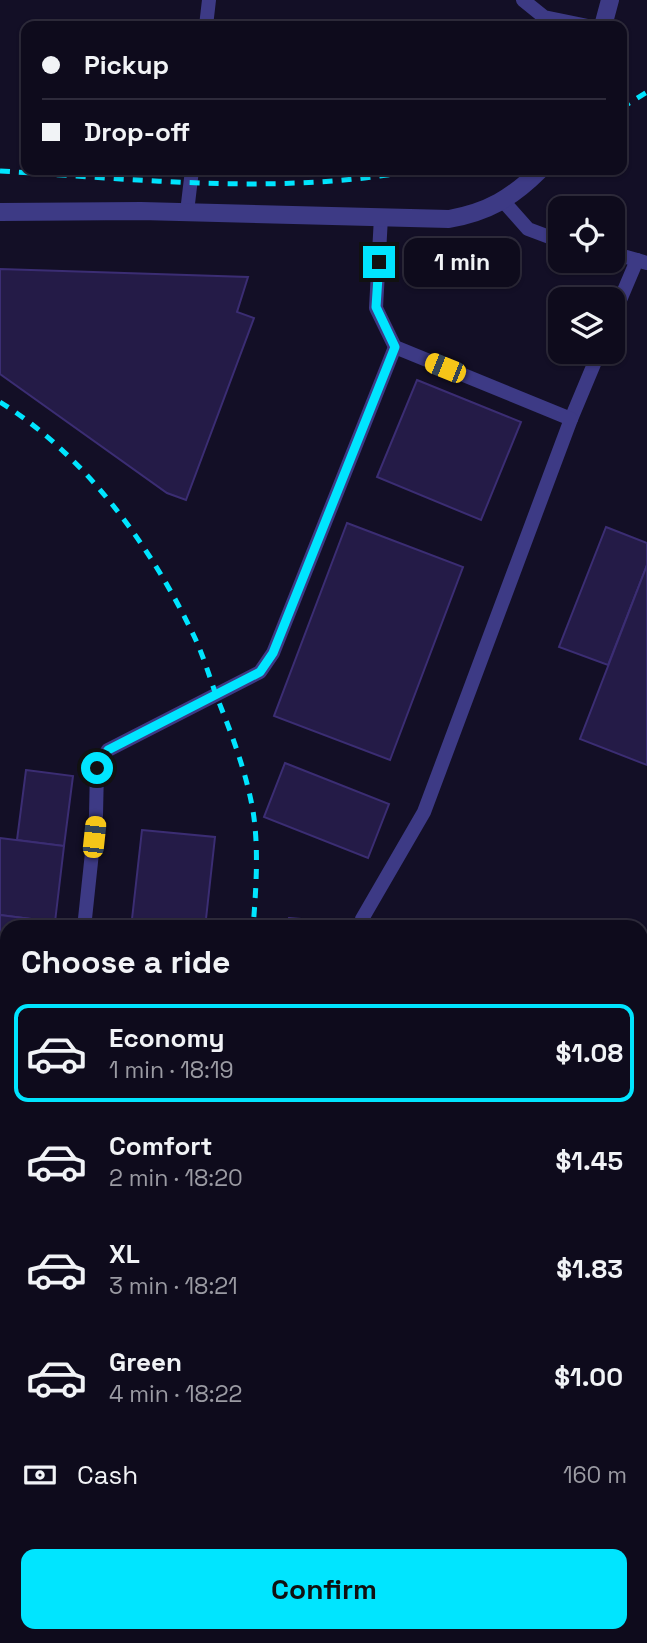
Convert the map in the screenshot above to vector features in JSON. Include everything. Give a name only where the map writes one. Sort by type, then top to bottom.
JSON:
[{"type":"street","points":[[604,21],[610,0]]},
{"type":"street","points":[[0,212],[187,212],[449,219],[479,214],[504,202],[535,175]]},
{"type":"lane","points":[[207,21],[209,0]]},
{"type":"lane","points":[[523,0],[544,17],[564,21]]},
{"type":"lane","points":[[187,212],[191,175]]},
{"type":"lane","points":[[504,202],[528,229],[548,236]]},
{"type":"lane","points":[[381,218],[376,307],[395,347],[571,419]]},
{"type":"lane","points":[[625,256],[642,261],[625,294]]},
{"type":"lane","points":[[85,920],[96,815],[97,768],[108,750],[260,672],[273,653],[395,347]]},
{"type":"lane","points":[[362,920],[424,812],[594,364]]},
{"type":"building","points":[[0,269],[248,277],[237,312],[254,318],[186,500],[167,493],[0,374]]},
{"type":"building","points":[[417,380],[521,422],[481,520],[377,477]]},
{"type":"building","points":[[347,523],[463,567],[390,760],[274,716]]},
{"type":"building","points":[[606,527],[647,543],[647,565],[608,665],[559,647]]},
{"type":"building","points":[[647,565],[647,765],[580,739]]},
{"type":"building","points":[[285,763],[389,804],[368,858],[264,817]]},
{"type":"building","points":[[26,770],[73,776],[64,846],[17,840]]},
{"type":"building","points":[[142,830],[215,837],[206,920],[132,920]]},
{"type":"building","points":[[0,838],[64,846],[55,920],[0,915]]},
{"type":"building","points":[[0,915],[39,920],[0,920]]},
{"type":"railway","points":[[627,104],[647,92]]},
{"type":"railway","points":[[0,171],[21,172]]},
{"type":"railway","points":[[62,175],[261,184],[384,175]]},
{"type":"railway","points":[[0,402],[60,448],[113,505],[158,569],[194,636],[232,737],[250,796],[256,855],[254,920]]},
{"type":"route","points":[[97,768],[108,750],[260,672],[273,653],[395,347],[376,307],[379,262]]}]
